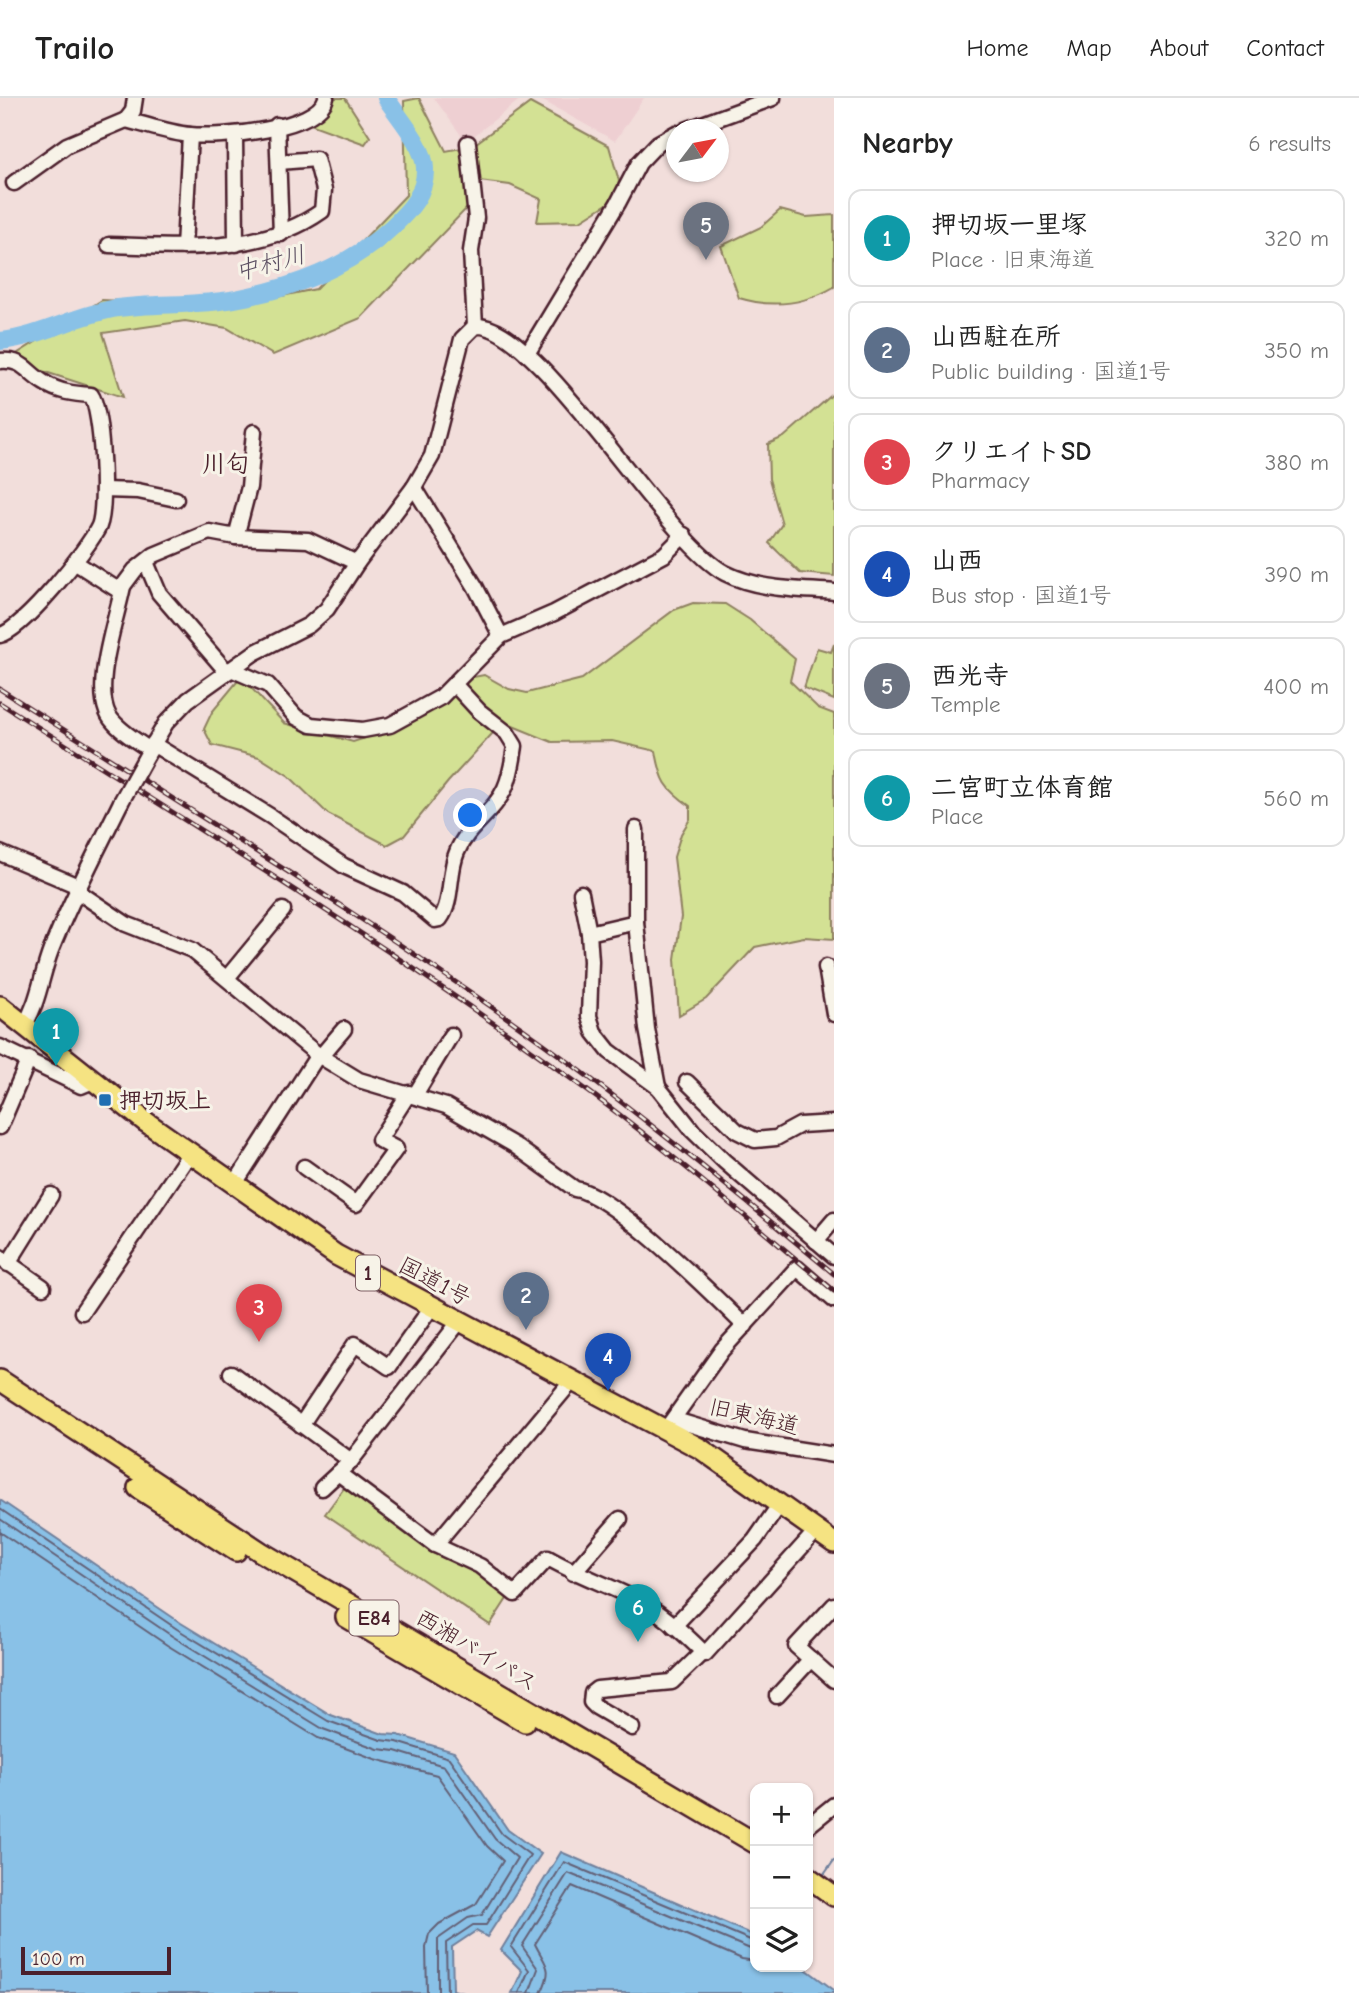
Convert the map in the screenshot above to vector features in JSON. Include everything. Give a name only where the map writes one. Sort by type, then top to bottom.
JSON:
[{"type":"highway","name":"国道1号","points":[[0,1006],[93,1081],[190,1153],[336,1255],[431,1308],[666,1429],[724,1465],[834,1543]]},
{"type":"highway","name":"西湘バイパス","points":[[0,1380],[261,1552],[750,1840]]},
{"type":"highway","name":"西湘バイパス","points":[[0,1396],[264,1569],[750,1855]]},
{"type":"highway","points":[[813,1881],[834,1896]]},
{"type":"highway","points":[[813,1896],[834,1911]]},
{"type":"street","points":[[14,183],[67,145],[126,120],[133,111],[135,98]]},
{"type":"street","points":[[126,120],[190,135],[235,135],[308,119],[319,112],[326,98]]},
{"type":"street","points":[[715,119],[769,99]]},
{"type":"street","points":[[277,125],[281,234]]},
{"type":"street","points":[[184,247],[190,135]]},
{"type":"street","points":[[235,135],[236,244]]},
{"type":"street","points":[[527,354],[606,225],[639,163],[666,139]]},
{"type":"street","points":[[0,1127],[24,1057],[28,1029],[51,952],[78,889],[121,802],[166,723],[187,701],[229,670],[254,653],[309,625],[327,609],[357,562],[414,487],[432,456],[462,339],[475,326],[471,251],[476,218],[468,143]]},
{"type":"street","points":[[109,245],[184,247],[236,244],[281,234],[303,224],[321,211],[324,190],[316,159],[279,162]]},
{"type":"street","points":[[475,326],[499,334],[527,354],[684,535],[723,572],[745,582],[834,592]]},
{"type":"street","points":[[0,360],[26,366],[40,381],[54,388],[91,395],[96,402],[100,430],[103,490],[100,524],[76,562],[16,626],[0,635]]},
{"type":"street","points":[[236,537],[248,487],[254,432]]},
{"type":"street","points":[[414,487],[475,586],[501,636]]},
{"type":"street","points":[[103,490],[138,491],[176,499]]},
{"type":"street","points":[[357,562],[308,540],[236,537],[209,532],[154,555],[123,586],[107,654],[105,707],[124,732],[150,750],[270,816],[344,866],[403,893],[435,920],[440,919],[445,912],[449,878],[467,831],[505,789],[515,746],[507,733],[479,711],[455,685]]},
{"type":"street","points":[[146,562],[159,593],[229,670],[268,685],[296,717],[311,725],[350,729],[390,725],[441,697],[501,636],[554,613],[664,555],[684,535]]},
{"type":"street","points":[[76,562],[115,588],[123,586]]},
{"type":"street","points":[[636,829],[636,922],[647,1029],[658,1087]]},
{"type":"street","points":[[0,853],[78,889],[126,924],[192,950],[320,1055],[359,1080],[446,1106],[488,1129],[575,1189],[584,1190],[615,1209],[745,1326]]},
{"type":"street","points":[[581,893],[592,961],[589,1016],[594,1032],[609,1051],[658,1087],[692,1131],[834,1256]]},
{"type":"street","points":[[227,978],[283,910]]},
{"type":"street","points":[[589,933],[636,922]]},
{"type":"street","points":[[826,967],[834,1014]]},
{"type":"street","points":[[234,1185],[320,1055],[344,1029]]},
{"type":"street","points":[[304,1167],[356,1204],[396,1149],[379,1140],[451,1035]]},
{"type":"street","points":[[0,1047],[80,1086],[93,1081]]},
{"type":"street","points":[[687,1082],[737,1131],[755,1140],[776,1138],[800,1125],[834,1123]]},
{"type":"street","points":[[82,1312],[190,1153]]},
{"type":"street","points":[[43,1287],[4,1260],[51,1195]]},
{"type":"street","points":[[816,1241],[834,1220]]},
{"type":"street","points":[[666,1429],[702,1376],[794,1271]]},
{"type":"street","points":[[794,1271],[834,1300]]},
{"type":"street","points":[[794,1271],[834,1309]]},
{"type":"street","points":[[301,1425],[355,1344],[388,1367],[431,1308]]},
{"type":"street","points":[[322,1488],[351,1461],[459,1322]]},
{"type":"street","points":[[231,1373],[351,1461]]},
{"type":"street","points":[[435,1545],[572,1381]]},
{"type":"street","name":"旧東海道","points":[[666,1429],[682,1422],[745,1440],[834,1455]]},
{"type":"street","points":[[338,1473],[435,1545],[480,1566],[515,1594],[548,1558],[573,1573],[629,1595],[674,1626],[703,1653]]},
{"type":"street","points":[[674,1626],[755,1540],[780,1504]]},
{"type":"street","points":[[573,1573],[620,1519]]},
{"type":"street","points":[[632,1728],[596,1707],[591,1702],[592,1693],[597,1689],[672,1682],[705,1654],[817,1530]]},
{"type":"street","points":[[834,1605],[796,1646],[834,1680]]},
{"type":"street","points":[[777,1696],[811,1659]]},
{"type":"street","points":[[813,1822],[834,1805]]},
{"type":"shaded area","points":[[434,98],[522,98],[466,142]]},
{"type":"shaded area","points":[[538,98],[644,98],[615,141]]},
{"type":"green space","points":[[332,98],[345,98],[370,137],[365,144],[310,124],[326,111]]},
{"type":"green space","points":[[419,98],[446,151],[472,146],[530,103],[609,146],[619,181],[615,199],[580,221],[537,222],[541,199],[510,185],[464,179],[468,207],[361,318],[273,355],[227,328],[185,321],[103,333],[123,397],[39,370],[12,357],[102,300],[233,306],[316,289],[406,195],[404,101]]},
{"type":"green space","points":[[780,210],[806,217],[834,215],[834,287],[812,297],[788,303],[764,303],[739,298],[721,246],[761,227]]},
{"type":"green space","points":[[834,393],[834,576],[800,573],[769,543],[782,524],[769,479],[768,444],[784,437]]},
{"type":"green space","points":[[693,603],[725,604],[750,620],[795,659],[790,681],[818,708],[834,714],[834,939],[804,937],[755,947],[706,999],[679,1015],[675,959],[681,917],[674,857],[681,834],[690,819],[690,806],[666,783],[656,751],[612,741],[552,742],[503,722],[448,782],[404,836],[387,845],[328,814],[289,776],[259,757],[212,745],[204,729],[212,712],[241,677],[284,723],[353,742],[408,724],[452,681],[484,675],[509,689],[527,693],[582,679],[674,610]]},
{"type":"green space","points":[[834,644],[834,700],[804,688],[817,648],[831,652]]},
{"type":"green space","points":[[347,1484],[510,1594],[490,1625],[325,1514]]},
{"type":"water","points":[[0,1500],[181,1623],[331,1715],[383,1734],[398,1735],[454,1752],[508,1830],[541,1854],[487,1937],[476,1931],[452,1947],[453,1990],[464,1993],[0,1993]]},
{"type":"water","points":[[561,1852],[750,1934],[750,1972],[810,1972],[834,1990],[834,1993],[512,1993],[522,1971],[501,1950]]},
{"type":"waterway","name":"中村川","points":[[0,341],[30,335],[88,315],[118,308],[206,303],[278,289],[319,274],[358,254],[405,214],[420,193],[425,177],[424,159],[420,150],[386,98]]},
{"type":"waterway","points":[[822,1877],[834,1860]]},
{"type":"railway","points":[[0,689],[343,907],[478,997],[618,1100],[834,1274]]},
{"type":"railway","points":[[0,703],[302,895],[524,1045],[657,1144],[834,1291]]},
{"type":"place","name":"西光寺","points":[[706,260]]},
{"type":"place","name":"押切坂一里塚","points":[[56,1066]]},
{"type":"place","name":"押切坂上","points":[[105,1100]]},
{"type":"place","name":"山西駐在所","points":[[526,1330]]},
{"type":"place","name":"クリエイトSD","points":[[259,1342]]},
{"type":"place","name":"山西","points":[[608,1391]]},
{"type":"place","name":"二宮町立体育館","points":[[638,1642]]},
{"type":"district","name":"川匂","points":[[226,464]]}]
